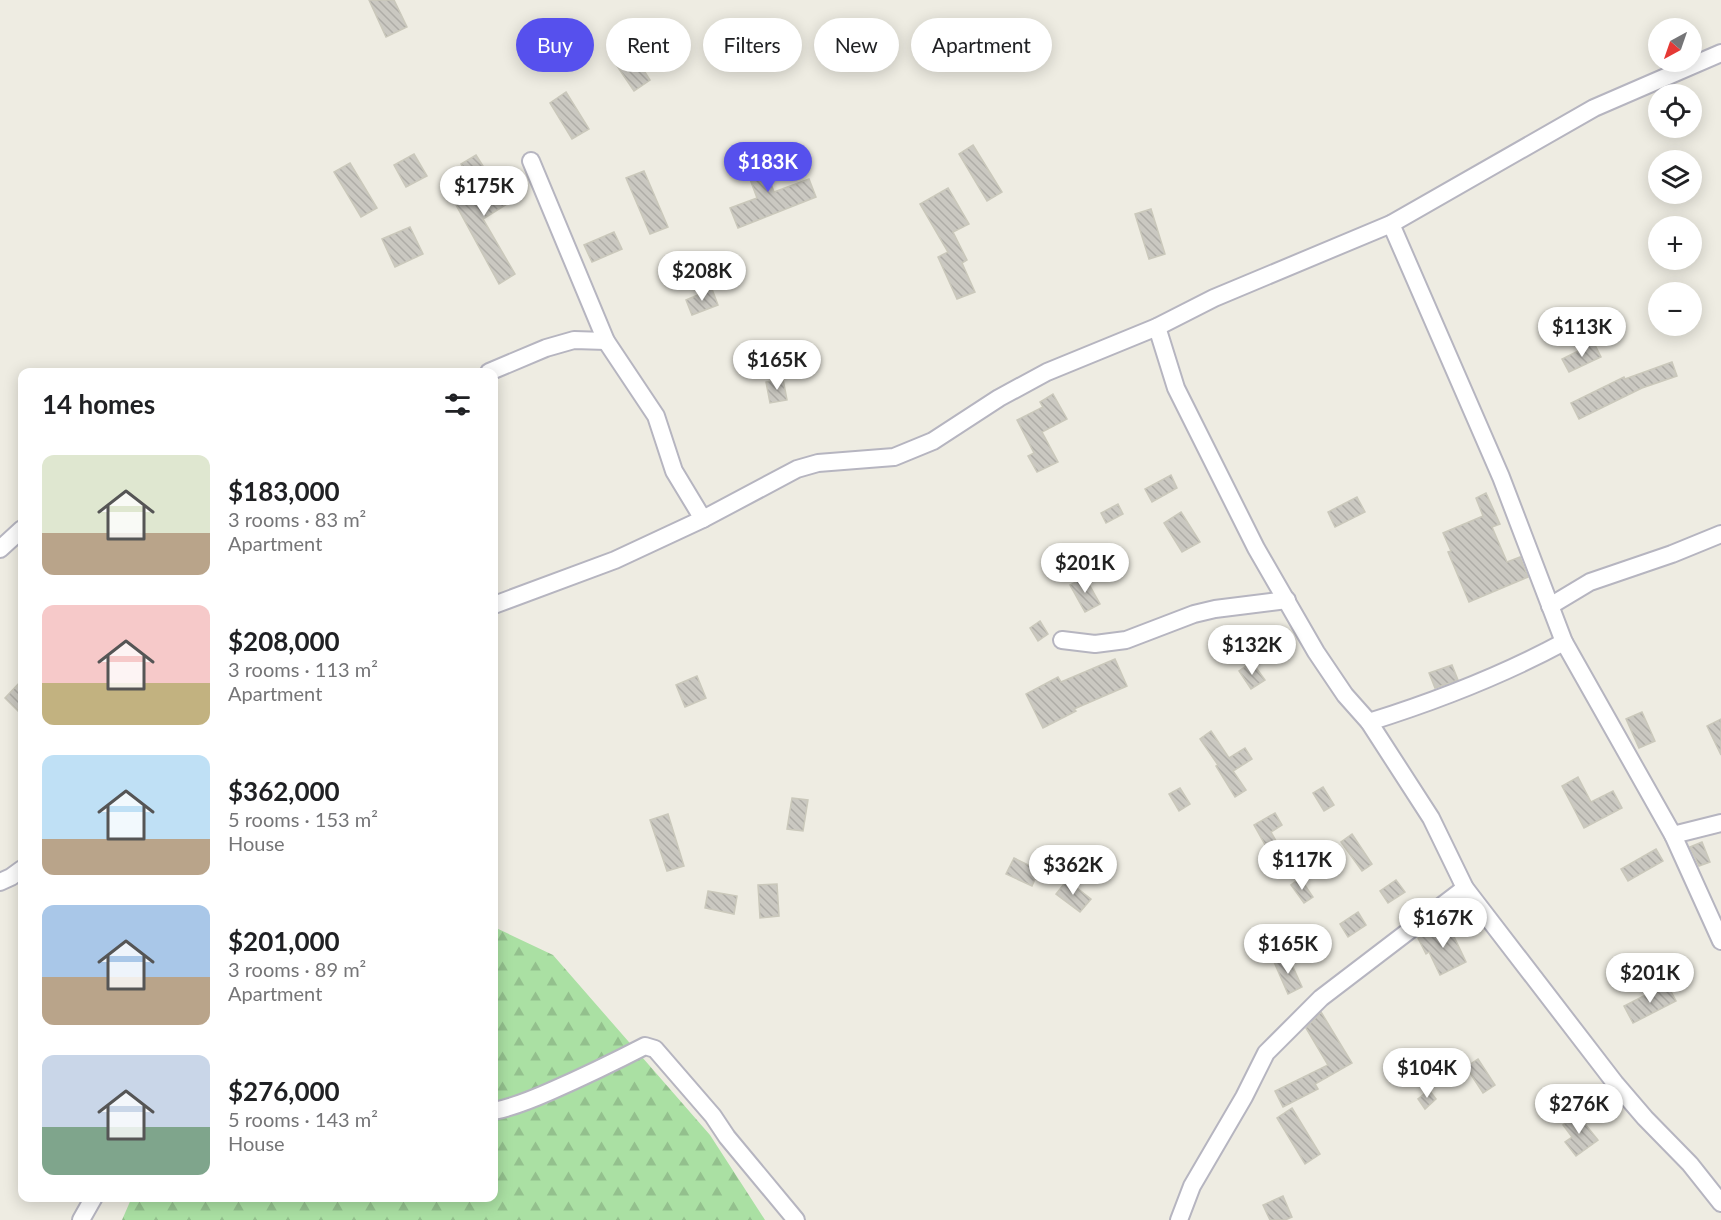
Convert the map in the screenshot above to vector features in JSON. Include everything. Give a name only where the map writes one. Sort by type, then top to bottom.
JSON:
[{"type":"street","points":[[498,604],[615,560],[703,519],[797,470],[818,463],[894,457],[933,441],[999,398],[1047,372],[1157,327],[1214,298],[1391,224],[1594,108],[1721,53]]},
{"type":"street","points":[[531,161],[606,341],[656,416],[674,471],[703,519]]},
{"type":"street","points":[[1391,224],[1501,477],[1564,642],[1673,835],[1721,941]]},
{"type":"street","points":[[1157,327],[1176,388],[1256,548],[1330,675],[1369,722],[1431,818],[1465,888],[1615,1083],[1690,1164],[1721,1203]]},
{"type":"street","points":[[498,368],[546,348],[574,340],[606,341]]},
{"type":"street","points":[[0,549],[18,533]]},
{"type":"street","points":[[1550,606],[1590,582],[1672,554],[1721,534]]},
{"type":"street","points":[[1062,640],[1095,644],[1126,640],[1194,614],[1215,609],[1287,600]]},
{"type":"street","points":[[1369,722],[1436,700],[1521,665],[1564,642]]},
{"type":"street","points":[[1673,835],[1721,823]]},
{"type":"street","points":[[0,882],[18,872]]},
{"type":"street","points":[[1179,1220],[1192,1186],[1266,1053],[1321,998],[1465,888]]},
{"type":"street","points":[[498,1110],[540,1096],[584,1077],[645,1046],[651,1047],[713,1116],[726,1137],[796,1220]]},
{"type":"street","points":[[81,1220],[91,1202]]},
{"type":"green space","points":[[498,929],[553,955],[710,1135],[765,1220],[122,1220],[130,1202],[498,1202]]},
{"type":"building","points":[[369,0],[394,0],[407,27],[386,37]]},
{"type":"building","points":[[621,72],[645,72],[650,80],[634,91]]},
{"type":"building","points":[[566,92],[589,129],[572,139],[550,103]]},
{"type":"building","points":[[973,145],[1002,192],[987,201],[959,154]]},
{"type":"building","points":[[758,148],[774,192],[809,179],[816,197],[738,228],[730,208],[757,198],[741,155]]},
{"type":"building","points":[[414,154],[427,176],[406,187],[394,165]]},
{"type":"building","points":[[476,155],[507,204],[483,219],[515,274],[499,284],[455,203],[477,190],[461,164]]},
{"type":"building","points":[[350,163],[377,208],[361,217],[334,172]]},
{"type":"building","points":[[644,171],[668,227],[650,234],[626,178]]},
{"type":"building","points":[[948,188],[969,224],[953,232],[967,260],[962,263],[975,292],[957,299],[938,257],[948,252],[920,204]]},
{"type":"building","points":[[1151,209],[1165,254],[1149,259],[1135,214]]},
{"type":"building","points":[[410,227],[423,254],[395,267],[382,239]]},
{"type":"building","points":[[614,232],[622,249],[592,262],[584,245]]},
{"type":"building","points":[[712,289],[718,305],[692,315],[686,300]]},
{"type":"building","points":[[1594,343],[1601,357],[1569,372],[1562,359]]},
{"type":"building","points":[[1672,362],[1677,376],[1642,388],[1579,419],[1571,403],[1624,377],[1625,379]]},
{"type":"building","points":[[783,379],[787,400],[770,403],[766,382]]},
{"type":"building","points":[[1053,394],[1067,419],[1042,432],[1058,462],[1037,472],[1028,456],[1034,453],[1017,420],[1043,407],[1040,402]]},
{"type":"building","points":[[1171,475],[1177,488],[1152,502],[1145,489]]},
{"type":"building","points":[[1486,493],[1500,524],[1492,527],[1507,562],[1520,557],[1528,577],[1469,602],[1448,552],[1451,551],[1443,533],[1483,516],[1476,498]]},
{"type":"building","points":[[1357,497],[1365,512],[1335,527],[1328,512]]},
{"type":"building","points":[[1118,504],[1123,514],[1106,523],[1101,513]]},
{"type":"building","points":[[1181,512],[1200,542],[1182,552],[1164,523]]},
{"type":"building","points":[[1085,577],[1100,604],[1085,612],[1070,585]]},
{"type":"building","points":[[1040,621],[1048,634],[1038,641],[1030,628]]},
{"type":"building","points":[[1115,659],[1127,686],[1074,709],[1076,711],[1043,728],[1026,694],[1058,677],[1061,682]]},
{"type":"building","points":[[1252,662],[1265,680],[1251,689],[1239,671]]},
{"type":"building","points":[[1452,665],[1458,680],[1435,688],[1429,673]]},
{"type":"building","points":[[697,676],[706,698],[685,707],[676,685]]},
{"type":"building","points":[[18,684],[18,711],[5,698]]},
{"type":"building","points":[[1642,712],[1655,741],[1639,748],[1626,719]]},
{"type":"building","points":[[1721,719],[1721,755],[1707,726]]},
{"type":"building","points":[[1211,731],[1229,758],[1245,748],[1252,759],[1233,771],[1246,790],[1235,797],[1216,766],[1218,765],[1200,739]]},
{"type":"building","points":[[1578,777],[1591,802],[1613,791],[1622,808],[1584,828],[1562,786]]},
{"type":"building","points":[[1323,787],[1334,805],[1324,811],[1313,793]]},
{"type":"building","points":[[1180,788],[1190,804],[1179,811],[1169,794]]},
{"type":"building","points":[[792,798],[808,800],[803,831],[787,829]]},
{"type":"building","points":[[1275,813],[1282,825],[1271,832],[1283,853],[1273,859],[1254,825]]},
{"type":"building","points":[[668,814],[684,866],[667,871],[650,820]]},
{"type":"building","points":[[1352,834],[1372,864],[1362,871],[1341,842]]},
{"type":"building","points":[[1702,842],[1710,862],[1699,866],[1690,847]]},
{"type":"building","points":[[1656,849],[1663,861],[1628,881],[1621,869]]},
{"type":"building","points":[[1014,858],[1039,870],[1032,886],[1006,874]]},
{"type":"building","points":[[1300,878],[1313,897],[1304,903],[1291,885]]},
{"type":"building","points":[[1067,880],[1091,899],[1080,912],[1056,894]]},
{"type":"building","points":[[1396,880],[1405,892],[1388,903],[1380,891]]},
{"type":"building","points":[[777,884],[779,916],[760,918],[758,885]]},
{"type":"building","points":[[708,891],[737,896],[734,914],[705,908]]},
{"type":"building","points":[[1358,912],[1366,925],[1348,937],[1340,924]]},
{"type":"building","points":[[1448,924],[1466,962],[1440,975],[1429,952],[1426,954],[1418,938]]},
{"type":"building","points":[[1288,956],[1302,987],[1288,994],[1274,962]]},
{"type":"building","points":[[1667,984],[1676,1001],[1633,1023],[1624,1006]]},
{"type":"building","points":[[1321,1012],[1352,1063],[1315,1084],[1318,1089],[1283,1107],[1275,1091],[1328,1065],[1306,1028]]},
{"type":"building","points":[[1478,1059],[1495,1085],[1483,1093],[1466,1067]]},
{"type":"building","points":[[1429,1090],[1436,1099],[1425,1109],[1418,1099]]},
{"type":"building","points":[[1292,1108],[1320,1154],[1305,1164],[1277,1118]]},
{"type":"building","points":[[1577,1114],[1598,1140],[1576,1156],[1565,1142],[1572,1137],[1563,1125]]},
{"type":"building","points":[[1283,1196],[1292,1217],[1285,1220],[1270,1220],[1263,1205]]}]
